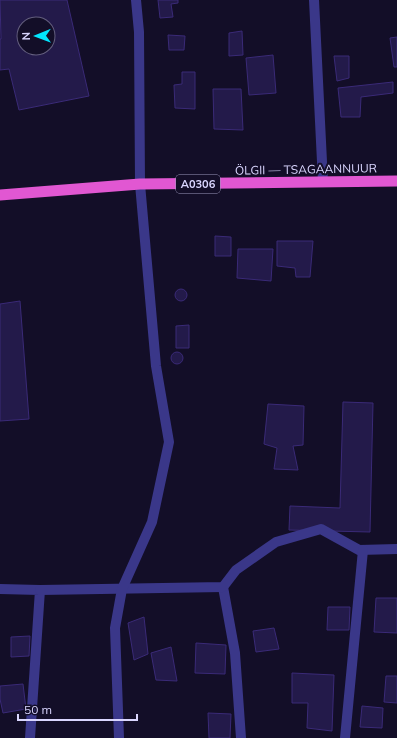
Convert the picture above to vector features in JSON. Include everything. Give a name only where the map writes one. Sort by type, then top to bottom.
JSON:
[{"type":"highway","name":"ÖLGII — TSAGAANNUUR","points":[[0,195],[140,184],[397,181]]},
{"type":"street","points":[[119,738],[116,628],[122,589],[152,522],[169,442],[156,366],[140,184],[139,32],[136,0]]},
{"type":"street","points":[[314,0],[323,182]]},
{"type":"street","points":[[241,738],[235,654],[223,587],[236,570],[276,542],[321,529],[359,550],[397,549]]},
{"type":"street","points":[[345,738],[363,550]]},
{"type":"street","points":[[0,589],[40,590],[223,587]]},
{"type":"street","points":[[30,738],[40,590]]},
{"type":"building","points":[[0,0],[67,0],[89,96],[19,110],[9,69],[0,70]]},
{"type":"building","points":[[158,0],[178,0],[178,3],[171,4],[173,17],[160,18]]},
{"type":"building","points":[[242,31],[243,55],[229,56],[229,33]]},
{"type":"building","points":[[168,35],[185,36],[184,50],[169,50]]},
{"type":"building","points":[[397,37],[397,67],[394,67],[390,38]]},
{"type":"building","points":[[273,55],[276,93],[249,95],[246,58]]},
{"type":"building","points":[[334,56],[349,56],[349,78],[337,81]]},
{"type":"building","points":[[182,72],[195,72],[195,109],[175,108],[174,85],[182,84]]},
{"type":"building","points":[[393,82],[393,93],[361,97],[360,117],[341,117],[338,88]]},
{"type":"building","points":[[213,89],[241,89],[243,130],[214,129]]},
{"type":"building","points":[[215,236],[231,237],[231,256],[215,256]]},
{"type":"building","points":[[277,241],[313,241],[310,277],[296,277],[295,268],[277,266]]},
{"type":"building","points":[[238,249],[273,249],[271,281],[237,278]]},
{"type":"building","points":[[181,289],[185,291],[187,295],[185,299],[181,301],[177,299],[175,295],[177,291]]},
{"type":"building","points":[[20,301],[29,419],[0,421],[0,304]]},
{"type":"building","points":[[189,325],[189,348],[176,348],[176,326]]},
{"type":"building","points":[[177,352],[181,354],[183,358],[181,362],[177,364],[173,362],[171,358],[173,354]]},
{"type":"building","points":[[343,402],[373,403],[370,532],[289,530],[290,506],[340,508]]},
{"type":"building","points":[[268,404],[304,406],[303,445],[293,446],[298,470],[274,469],[277,448],[264,444]]},
{"type":"building","points":[[376,598],[397,598],[397,633],[374,632]]},
{"type":"building","points":[[328,607],[350,607],[349,630],[327,630]]},
{"type":"building","points":[[144,617],[148,654],[134,660],[128,623]]},
{"type":"building","points":[[274,628],[279,649],[256,652],[253,631]]},
{"type":"building","points":[[30,636],[29,656],[11,657],[11,637]]},
{"type":"building","points":[[196,643],[226,645],[225,674],[195,673]]},
{"type":"building","points":[[171,647],[177,681],[156,680],[151,653]]},
{"type":"building","points":[[292,673],[334,675],[332,731],[307,728],[308,703],[292,703]]},
{"type":"building","points":[[386,676],[397,676],[397,703],[384,702]]},
{"type":"building","points":[[23,684],[26,709],[3,713],[0,699],[0,686]]},
{"type":"building","points":[[362,706],[383,708],[382,728],[360,727]]},
{"type":"building","points":[[208,713],[231,714],[230,738],[209,738]]}]
